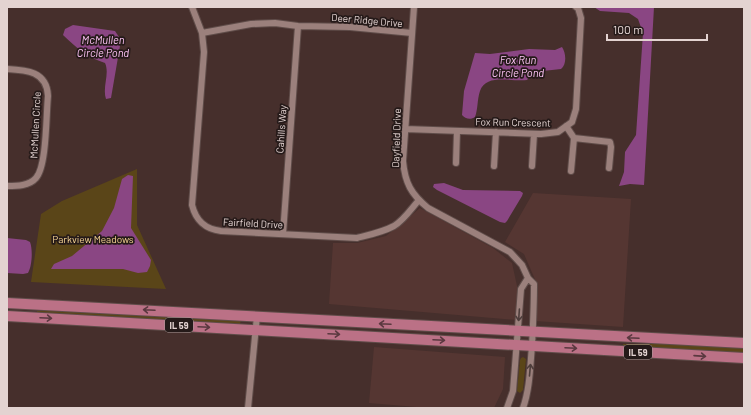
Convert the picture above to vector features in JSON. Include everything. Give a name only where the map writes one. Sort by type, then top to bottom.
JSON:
[{"type":"main road","name":"IL 59","points":[[7,303],[518,332],[744,343]]},
{"type":"main road","name":"IL 59","points":[[7,316],[744,358]]},
{"type":"street","name":"Fairfield Drive","points":[[192,7],[202,33],[204,52],[192,205],[196,217],[204,226],[214,230],[357,238],[394,226],[407,215],[419,200]]},
{"type":"street","name":"Dayfield Drive","points":[[414,7],[403,161],[404,176],[411,191],[428,208],[510,252],[522,265],[528,278],[534,284],[532,345],[528,395],[523,408]]},
{"type":"street","points":[[571,171],[574,138],[566,126],[572,122],[576,109],[581,18],[578,8],[576,7]]},
{"type":"street","name":"Deer Ridge Drive","points":[[202,33],[252,24],[275,23],[298,26],[350,27],[412,33]]},
{"type":"street","name":"Cahills Way","points":[[284,234],[298,26]]},
{"type":"street","name":"McMullen Circle","points":[[7,69],[26,70],[34,73],[43,81],[47,88],[48,96],[41,172],[36,179],[27,184],[7,186]]},
{"type":"street","name":"Fox Run Crescent","points":[[405,129],[534,134],[558,132],[566,126]]},
{"type":"street","points":[[456,163],[457,131]]},
{"type":"street","points":[[494,166],[496,132]]},
{"type":"street","points":[[532,166],[534,134]]},
{"type":"street","points":[[574,138],[610,142],[609,168]]},
{"type":"street","points":[[507,408],[513,391],[521,289],[528,278]]},
{"type":"street","points":[[248,408],[257,316]]},
{"type":"shaded area","points":[[533,193],[631,199],[623,327],[535,321],[537,284],[524,254],[505,242]]},
{"type":"shaded area","points":[[420,208],[493,248],[512,263],[517,286],[517,320],[329,304],[333,243],[357,243],[386,236]]},
{"type":"shaded area","points":[[374,347],[505,357],[503,389],[494,408],[428,408],[369,403]]},
{"type":"green space","name":"Parkview Meadows","points":[[137,169],[137,225],[166,289],[31,282],[41,214],[62,201]]},
{"type":"green space","points":[[37,311],[77,311],[241,320],[240,324],[37,313]]},
{"type":"green space","points":[[623,344],[672,344],[744,348],[744,354],[623,346]]},
{"type":"green space","points":[[523,357],[526,359],[523,390],[520,393],[517,391],[520,360]]},
{"type":"water","points":[[594,7],[654,7],[644,185],[630,184],[619,186],[624,172],[625,152],[636,135],[643,33],[638,19],[629,13],[600,11]]},
{"type":"water","name":"McMullen Circle Pond","points":[[73,25],[115,31],[121,40],[111,98],[106,99],[105,94],[107,72],[105,63],[87,55],[63,35],[65,29]]},
{"type":"water","name":"Fox Run Circle Pond","points":[[562,47],[565,58],[561,69],[534,72],[527,80],[494,80],[488,82],[483,85],[480,91],[475,117],[468,119],[462,115],[464,91],[475,53],[490,54],[529,49],[555,50]]},
{"type":"water","points":[[128,175],[133,176],[131,228],[151,260],[147,272],[138,273],[123,269],[51,269],[54,264],[72,256],[102,231],[114,208],[122,179]]},
{"type":"water","points":[[444,183],[463,190],[520,191],[523,193],[505,223],[500,222],[433,187],[434,184]]},
{"type":"water","points":[[7,238],[26,240],[30,242],[32,258],[28,273],[7,273]]}]
